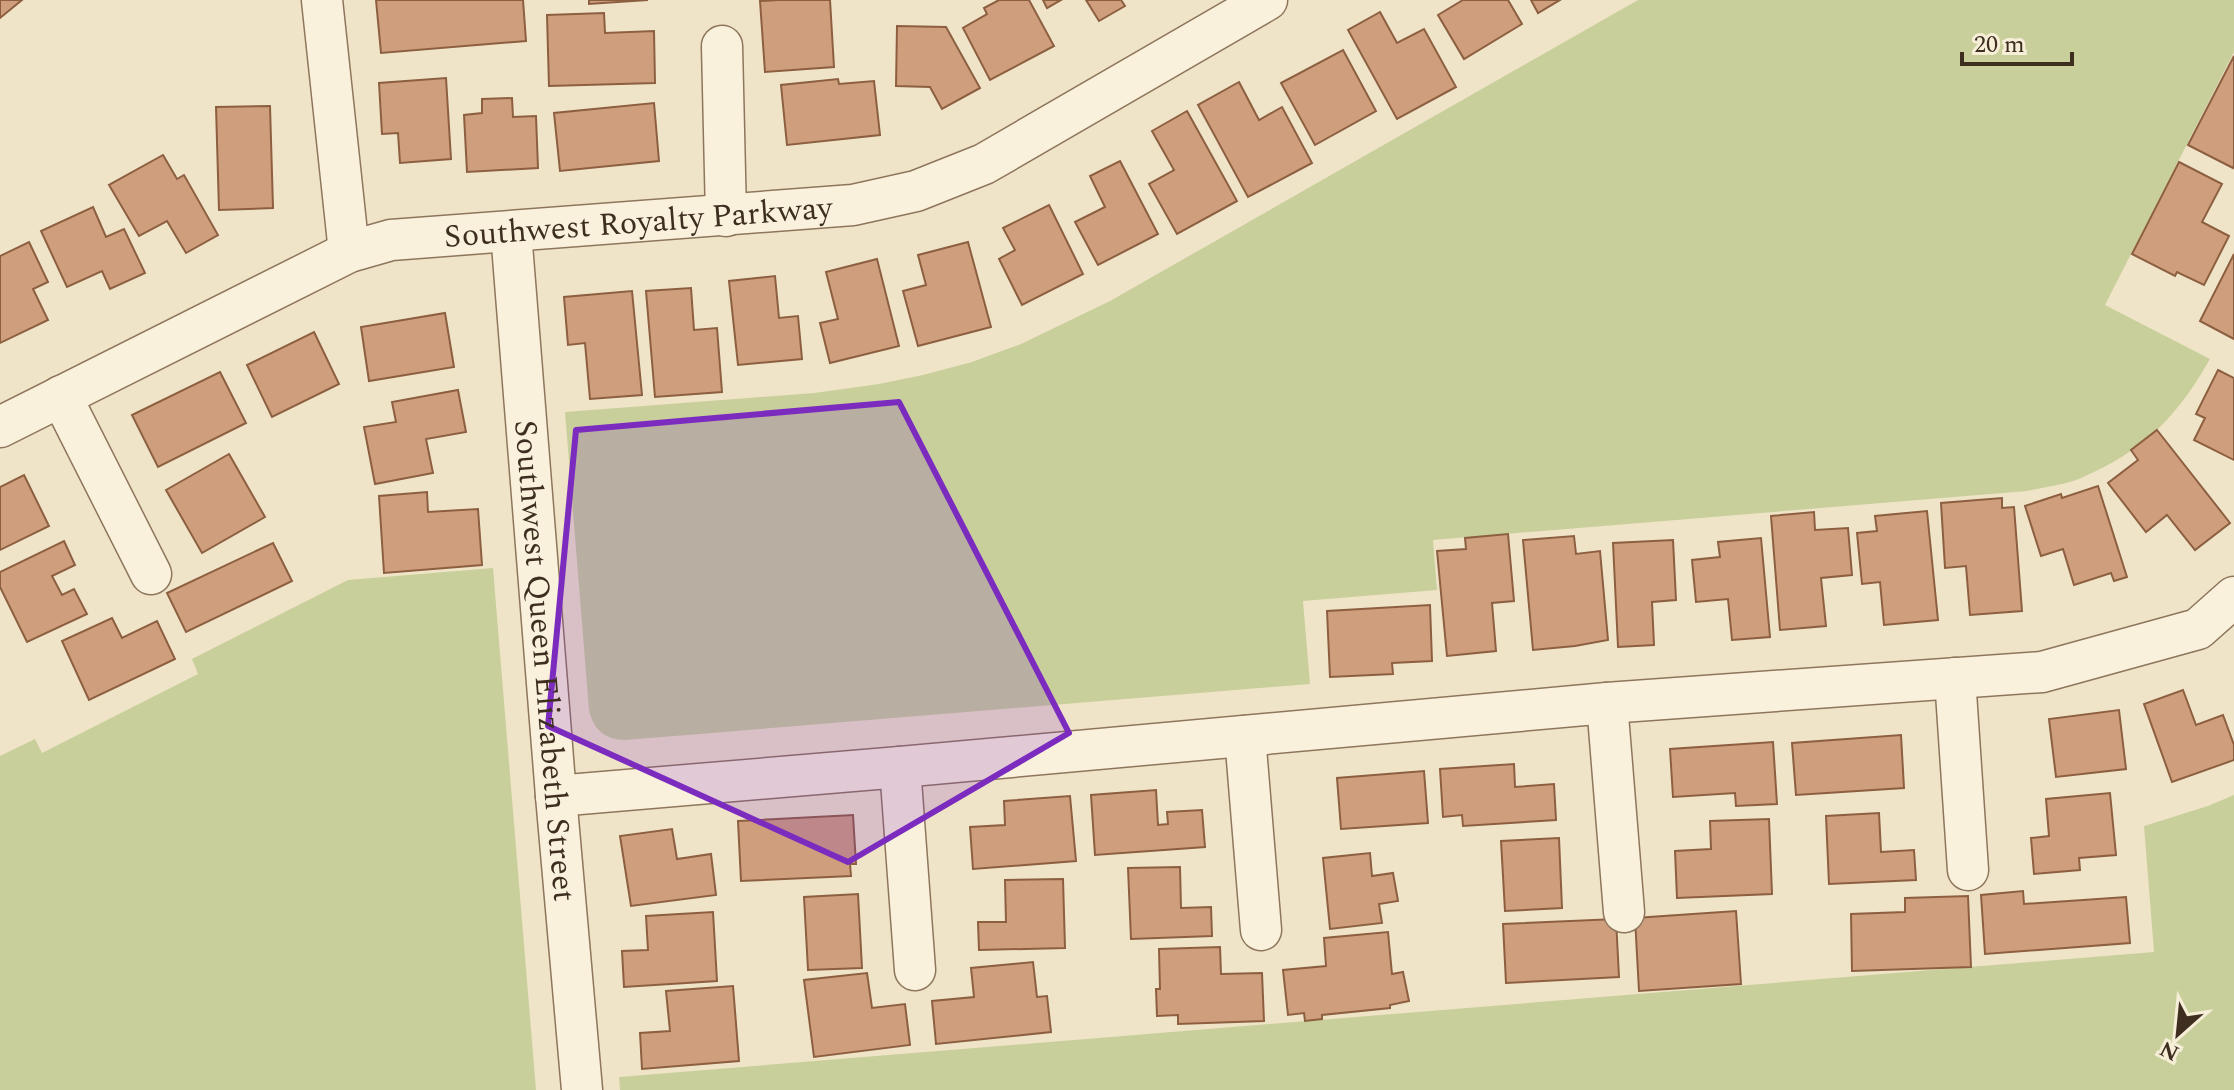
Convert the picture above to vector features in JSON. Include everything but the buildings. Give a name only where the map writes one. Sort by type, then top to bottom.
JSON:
[{"type":"street","points":[[322,0],[349,252]]},
{"type":"street","name":"Southwest Royalty Parkway","points":[[0,427],[349,252],[391,240],[853,205],[916,191],[984,164],[1267,0]]},
{"type":"street","points":[[722,46],[726,216]]},
{"type":"street","name":"Southwest Queen Elizabeth Street","points":[[511,232],[582,1090]]},
{"type":"street","points":[[61,396],[151,574]]},
{"type":"street","points":[[556,796],[1607,703],[2042,672],[2198,629],[2234,597]]},
{"type":"street","points":[[1955,678],[1968,870]]},
{"type":"street","points":[[1607,703],[1624,912]]},
{"type":"street","points":[[1245,736],[1261,930]]},
{"type":"street","points":[[900,767],[915,970]]},
{"type":"highlighted area","points":[[899,402],[1069,733],[848,862],[548,726],[576,430]]},
{"type":"green space","points":[[1638,0],[2234,0],[2234,52],[2105,305],[2210,359],[2198,380],[2171,415],[2141,444],[2103,468],[2062,484],[2027,491],[1433,540],[1437,590],[1303,601],[1310,684],[625,740],[606,736],[597,728],[589,710],[565,412],[814,393],[879,384],[972,362],[1021,344],[1110,301]]},
{"type":"green space","points":[[493,568],[536,1090],[0,1090],[0,756],[35,739],[42,753],[198,674],[192,659],[348,580]]},
{"type":"green space","points":[[2234,795],[2234,1090],[620,1090],[619,1077],[2154,952],[2144,826]]}]
